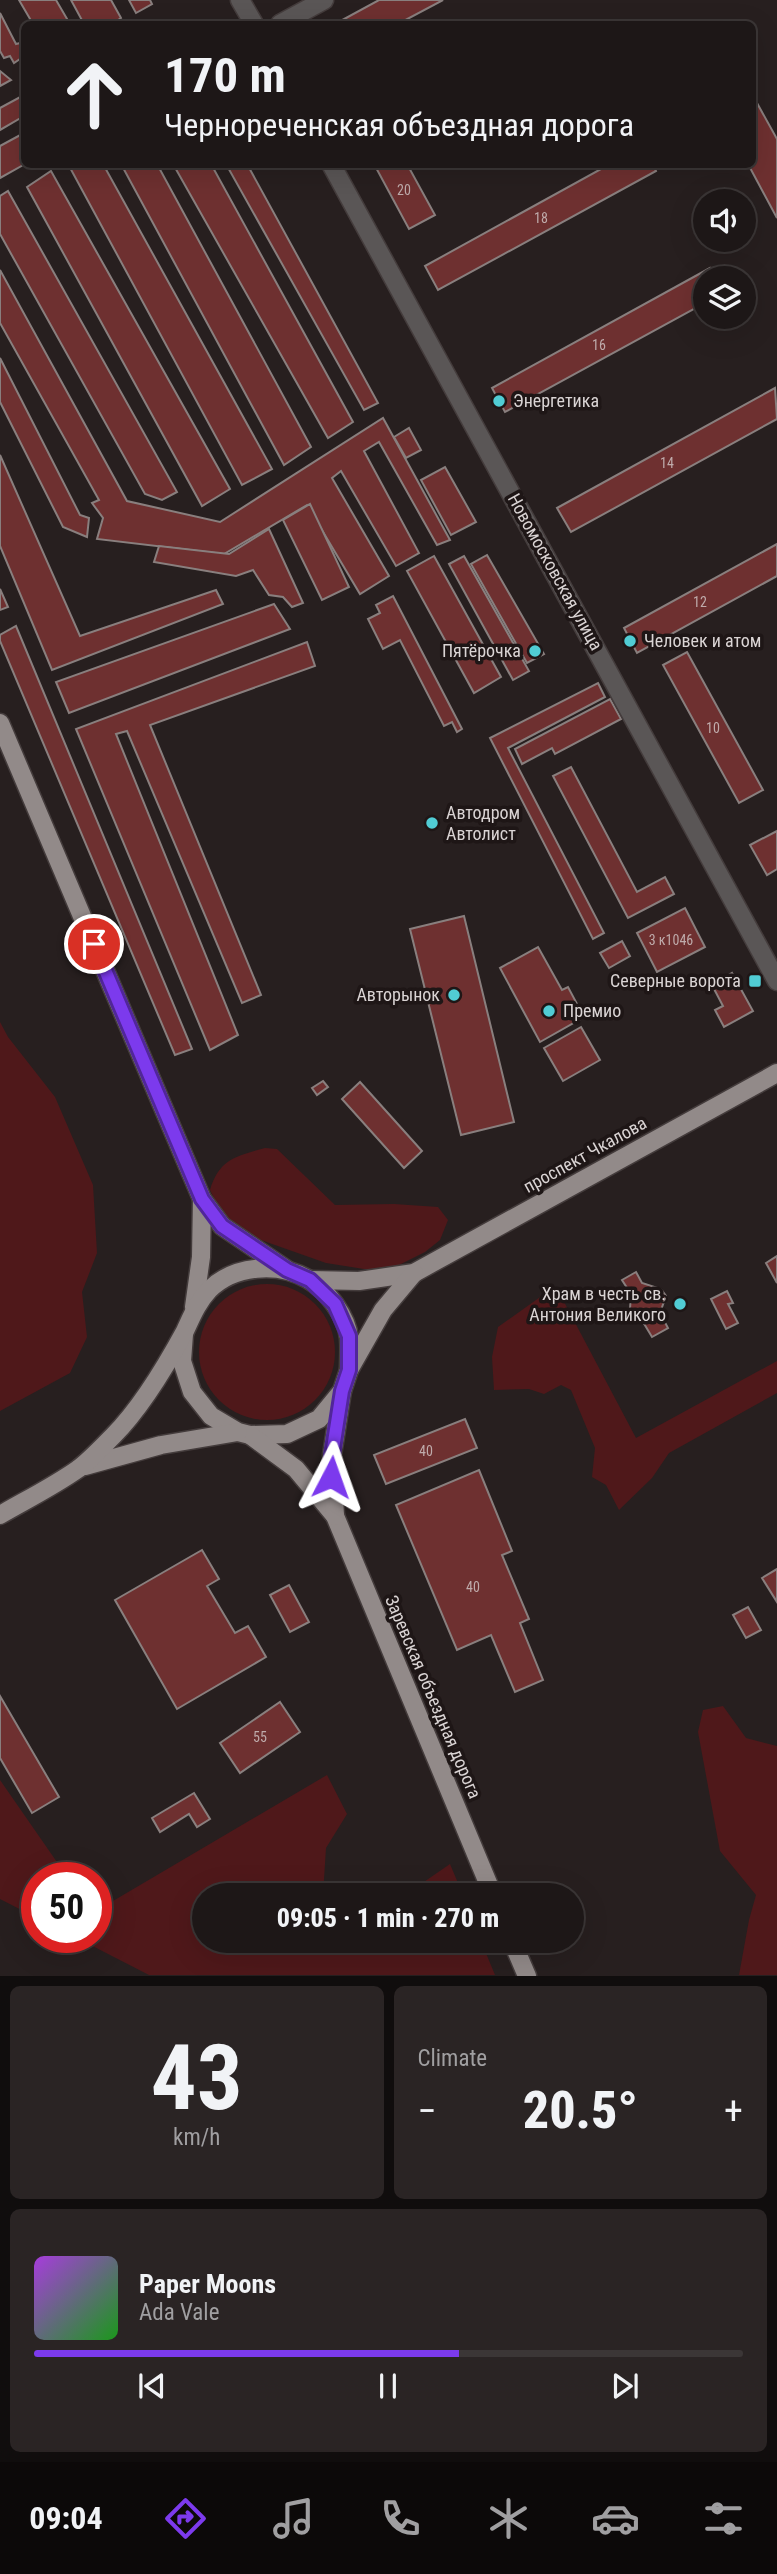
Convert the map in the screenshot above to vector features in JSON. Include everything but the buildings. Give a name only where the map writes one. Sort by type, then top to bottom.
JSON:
[{"type":"main road","points":[[0,723],[202,1199],[222,1226],[287,1270],[310,1280],[335,1304],[349,1336],[349,1370]]},
{"type":"main road","name":"проспект Чкалова","points":[[414,1273],[777,1073]]},
{"type":"main road","points":[[0,1515],[78,1469],[129,1419],[185,1330],[194,1308],[201,1257],[202,1199]]},
{"type":"main road","points":[[194,1308],[211,1288],[234,1274],[260,1268],[287,1270]]},
{"type":"main road","points":[[310,1280],[359,1281],[414,1273]]},
{"type":"main road","points":[[335,1516],[332,1455],[342,1391],[349,1370],[383,1310],[414,1273]]},
{"type":"main road","points":[[185,1330],[183,1362],[192,1392],[211,1416],[244,1434],[296,1469],[335,1516]]},
{"type":"main road","points":[[78,1469],[161,1445],[244,1434],[287,1434],[319,1419],[342,1391]]},
{"type":"main road","name":"Заревская объездная дорога","points":[[335,1516],[488,1883]]},
{"type":"main road","points":[[517,1953],[527,1976]]},
{"type":"street","points":[[240,0],[252,21]]},
{"type":"street","points":[[286,21],[324,0]]},
{"type":"street","name":"Новомосковская улица","points":[[333,168],[777,981]]},
{"type":"shaded area","points":[[0,1022],[8,1037],[55,1097],[93,1185],[97,1253],[82,1292],[87,1337],[70,1373],[0,1411]]},
{"type":"shaded area","points":[[265,1148],[277,1149],[335,1205],[394,1204],[438,1207],[448,1220],[440,1240],[425,1252],[391,1269],[364,1269],[326,1263],[258,1239],[225,1221],[210,1190],[218,1171],[230,1160]]},
{"type":"shaded area","points":[[267,1284],[293,1289],[315,1304],[330,1326],[335,1352],[330,1378],[315,1400],[293,1415],[267,1420],[241,1415],[219,1400],[204,1378],[199,1352],[204,1326],[219,1304],[241,1289]]},
{"type":"shaded area","points":[[550,1290],[562,1298],[636,1438],[777,1361],[777,1393],[669,1453],[652,1478],[619,1510],[606,1485],[592,1477],[595,1448],[571,1390],[561,1385],[544,1394],[529,1389],[494,1390],[492,1357],[498,1327]]},
{"type":"shaded area","points":[[723,1706],[746,1738],[777,1746],[777,1975],[739,1975],[756,1895],[720,1851],[698,1732],[703,1710]]},
{"type":"shaded area","points":[[327,1775],[347,1814],[326,1848],[324,1883],[192,1883],[192,1953],[486,1953],[495,1975],[149,1975],[106,1953],[112,1953],[112,1902]]},
{"type":"shaded area","points":[[0,1780],[57,1862],[21,1862],[21,1910],[0,1899]]},
{"type":"shaded area","points":[[450,1864],[458,1883],[422,1883]]},
{"type":"place","name":"Энергетика","points":[[499,401]]},
{"type":"place","name":"Человек и атом","points":[[630,641]]},
{"type":"place","name":"Пятёрочка","points":[[535,651]]},
{"type":"place","name":"Автодром Автолист","points":[[432,823]]},
{"type":"place","name":"Северные ворота","points":[[755,981]]},
{"type":"place","name":"Авторынок","points":[[454,995]]},
{"type":"place","name":"Премио","points":[[549,1011]]},
{"type":"place","name":"Храм в честь св. Антония Великого","points":[[680,1304]]},
{"type":"route","points":[[94,944],[202,1199],[222,1226],[287,1270],[310,1280],[335,1304],[349,1336],[349,1370],[342,1391],[331,1477]]}]
